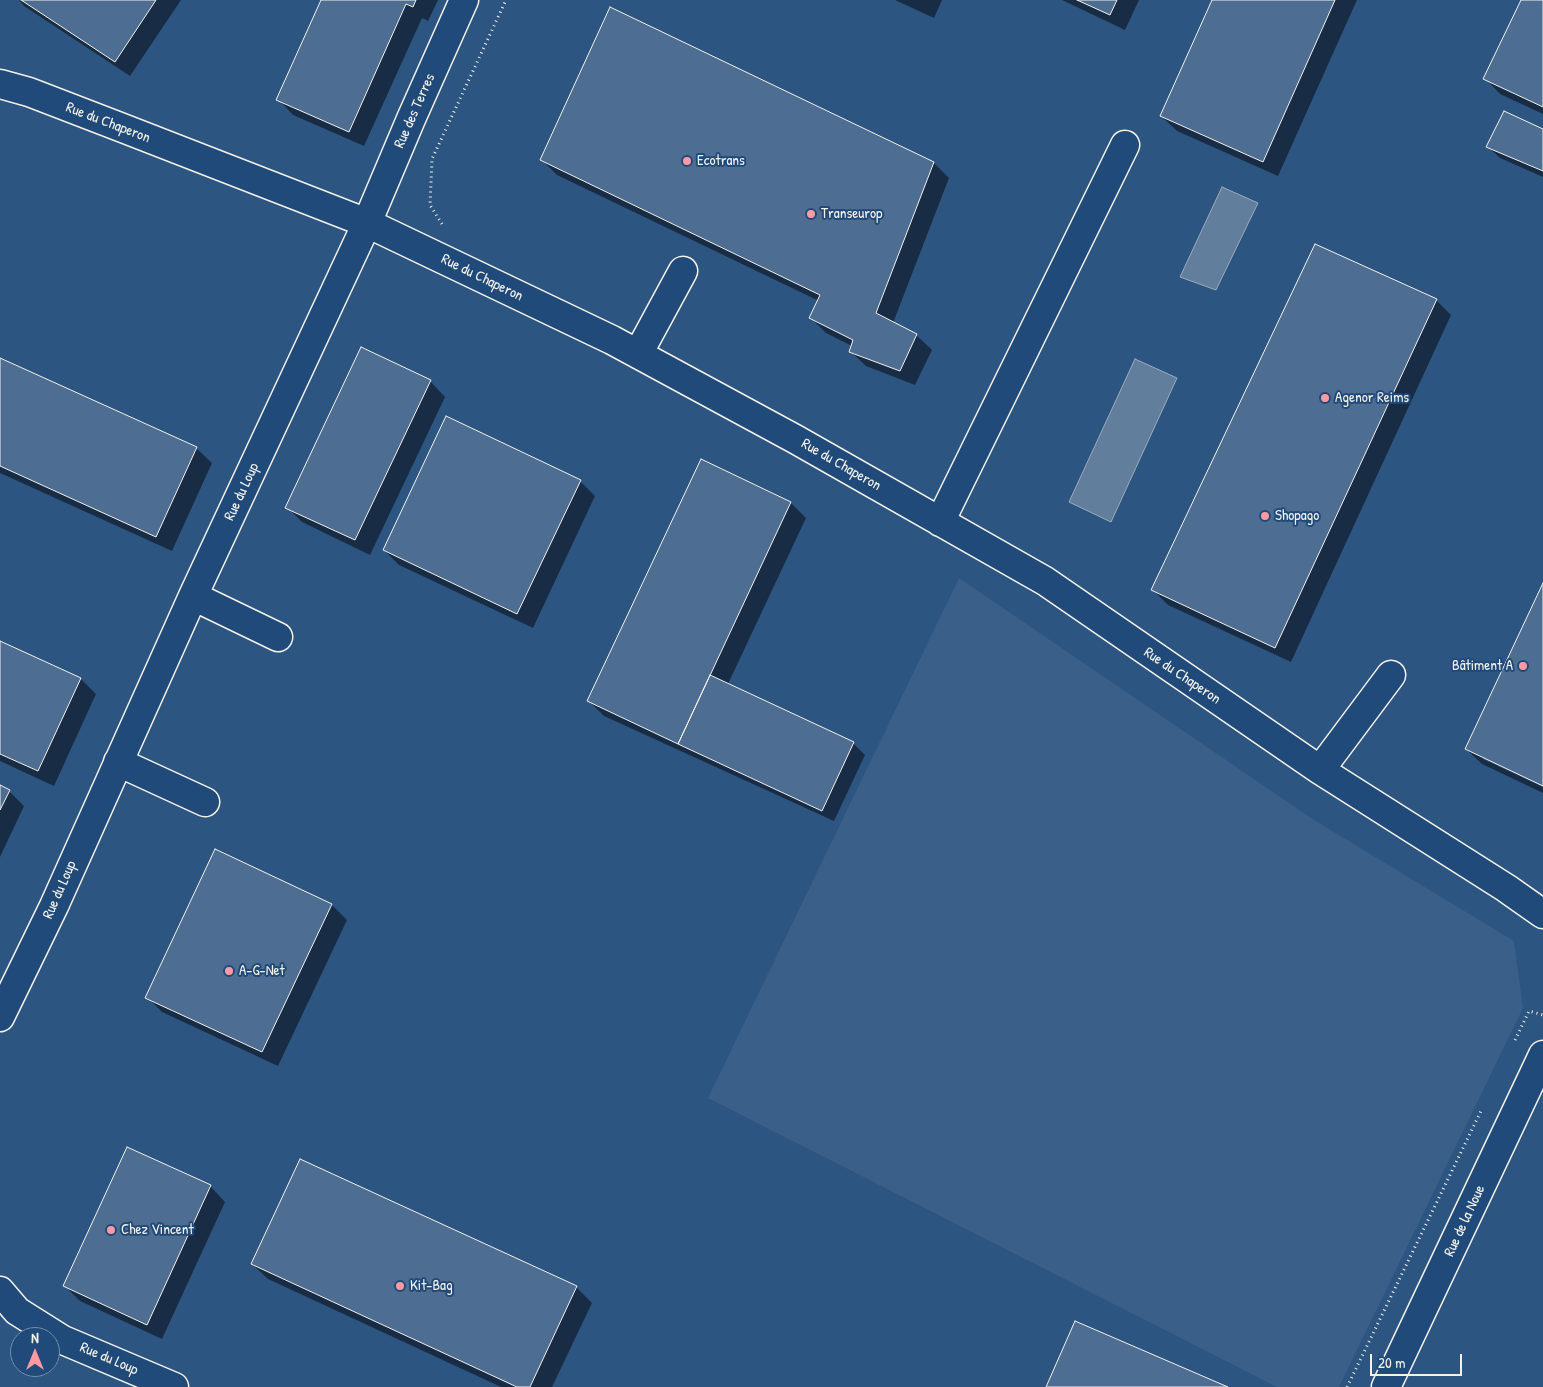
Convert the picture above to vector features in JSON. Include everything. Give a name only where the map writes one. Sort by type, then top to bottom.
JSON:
[{"type":"street","name":"Rue des Terres","points":[[367,223],[464,0]]},
{"type":"street","name":"Rue du Chaperon","points":[[0,84],[29,92],[367,223],[638,354],[795,439],[1045,581],[1320,770],[1506,888],[1543,914]]},
{"type":"street","points":[[940,522],[1125,145]]},
{"type":"street","name":"Rue du Loup","points":[[0,1017],[54,906],[193,596],[367,223]]},
{"type":"street","points":[[638,354],[682,271]]},
{"type":"street","points":[[193,596],[278,637]]},
{"type":"street","points":[[1320,770],[1391,675]]},
{"type":"street","points":[[118,762],[206,802]]},
{"type":"street","name":"Rue de la Noue","points":[[1386,1387],[1543,1054]]},
{"type":"street","name":"Rue du Loup","points":[[0,1291],[17,1310],[63,1340],[174,1387]]},
{"type":"path","points":[[445,260],[450,238],[430,205],[432,159],[506,0]]},
{"type":"path","points":[[1512,1047],[1530,1011],[1543,1014]]},
{"type":"path","points":[[1347,1387],[1486,1100]]},
{"type":"shaded area","points":[[0,0],[1543,0],[1543,1387],[0,1387]]},
{"type":"shaded area","points":[[1222,187],[1258,203],[1216,290],[1180,277]]},
{"type":"shaded area","points":[[1135,359],[1177,378],[1111,522],[1069,502]]},
{"type":"shaded area","points":[[959,578],[1314,820],[1514,941],[1523,1008],[1339,1387],[1277,1387],[708,1098]]},
{"type":"building","points":[[21,0],[156,0],[115,62]]},
{"type":"building","points":[[321,0],[416,0],[413,7],[406,4],[349,132],[276,100]]},
{"type":"building","points":[[1077,0],[1117,0],[1110,15]]},
{"type":"building","points":[[1212,0],[1335,0],[1263,162],[1160,116]]},
{"type":"building","points":[[1521,0],[1543,0],[1543,107],[1483,79]]},
{"type":"building","points":[[610,7],[934,162],[876,313],[917,334],[900,371],[849,352],[853,340],[809,318],[820,295],[540,160]]},
{"type":"building","points":[[1504,111],[1543,129],[1543,171],[1486,147]]},
{"type":"building","points":[[1315,244],[1437,299],[1275,648],[1151,590]]},
{"type":"building","points":[[361,347],[431,380],[355,540],[285,508]]},
{"type":"building","points":[[0,358],[197,447],[156,537],[0,466]]},
{"type":"building","points":[[446,416],[581,480],[517,614],[383,550]]},
{"type":"building","points":[[701,459],[791,502],[678,744],[587,701]]},
{"type":"building","name":"Bâtiment A","points":[[1543,583],[1543,786],[1465,749]]},
{"type":"building","points":[[0,641],[81,678],[38,771],[0,754]]},
{"type":"building","points":[[710,675],[854,742],[822,811],[678,744]]},
{"type":"building","points":[[0,785],[10,790],[0,810]]},
{"type":"building","points":[[215,849],[332,904],[262,1052],[145,998]]},
{"type":"building","points":[[127,1147],[211,1185],[147,1325],[63,1286]]},
{"type":"building","points":[[300,1159],[577,1286],[530,1387],[517,1387],[251,1264]]},
{"type":"building","points":[[1075,1321],[1228,1387],[1046,1387]]},
{"type":"place","name":"Ecotrans","points":[[687,161]]},
{"type":"place","name":"Transeurop","points":[[811,214]]},
{"type":"place","name":"Agenor Reims","points":[[1325,398]]},
{"type":"place","name":"Shopago","points":[[1265,516]]},
{"type":"place","name":"Bâtiment A","points":[[1523,666]]},
{"type":"place","name":"A-G-Net","points":[[229,971]]},
{"type":"place","name":"Chez Vincent","points":[[111,1230]]},
{"type":"place","name":"Kit-Bag","points":[[400,1286]]}]
